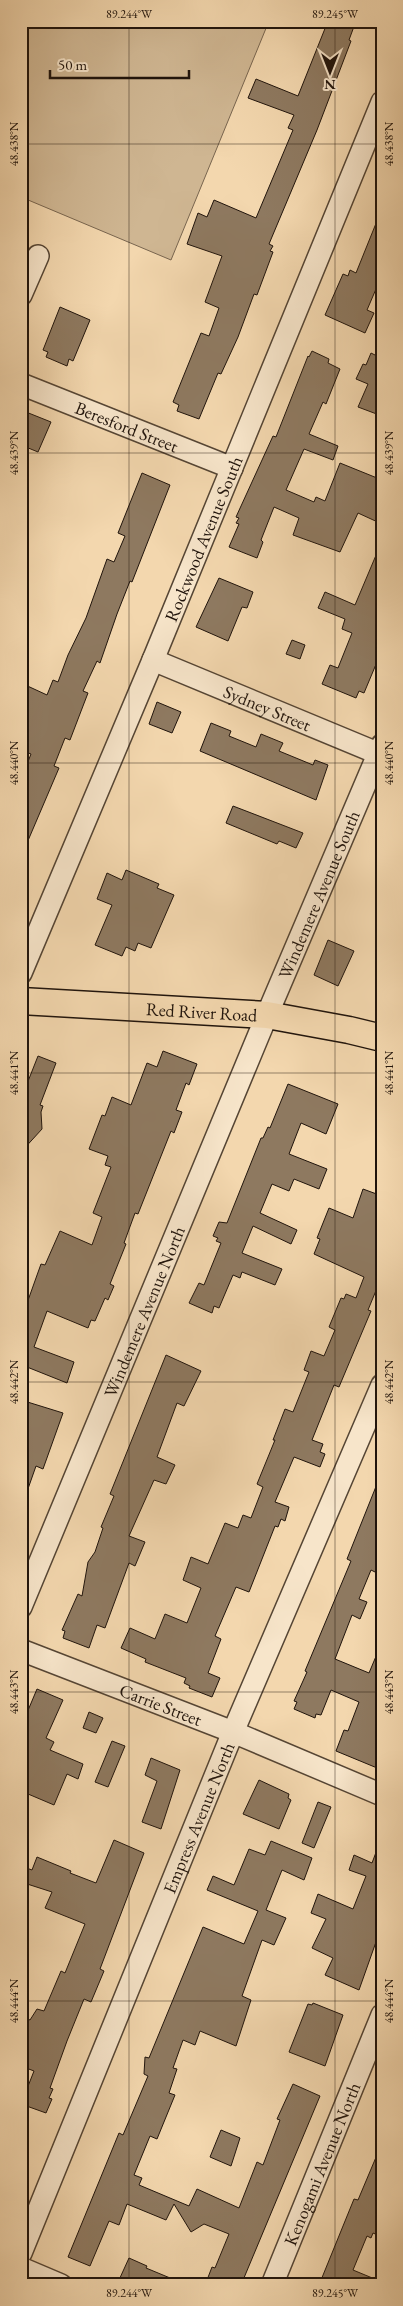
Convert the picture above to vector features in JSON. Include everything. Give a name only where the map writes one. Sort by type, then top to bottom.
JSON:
[{"type":"main road","name":"Red River Road","points":[[21,1001],[267,1015],[382,1038]]},
{"type":"street","name":"Rockwood Avenue South","points":[[21,973],[232,468],[377,129],[382,102]]},
{"type":"street","points":[[21,295],[38,256]]},
{"type":"street","name":"Beresford Street","points":[[21,384],[232,468]]},
{"type":"street","name":"Sydney Street","points":[[153,660],[380,751]]},
{"type":"street","name":"Windemere Avenue South","points":[[267,1015],[380,751]]},
{"type":"street","name":"Windemere Avenue North","points":[[21,1607],[267,1015]]},
{"type":"street","name":"Empress Avenue North","points":[[21,2253],[233,1732],[382,1385]]},
{"type":"street","name":"Carrie Street","points":[[21,1650],[233,1732],[382,1795]]},
{"type":"street","name":"Kenogami Avenue North","points":[[272,2285],[382,2015]]},
{"type":"street","points":[[21,2268],[61,2285]]},
{"type":"shaded area","points":[[21,21],[269,21],[171,260],[21,197]]},
{"type":"building","points":[[328,21],[356,21],[349,40],[351,41],[317,130],[269,244],[273,246],[270,251],[273,252],[257,295],[254,294],[238,337],[221,374],[218,373],[199,419],[177,411],[179,405],[173,402],[201,333],[209,336],[219,308],[205,302],[222,256],[187,244],[198,213],[207,217],[214,200],[256,218],[293,130],[288,128],[294,115],[248,98],[256,79],[298,96]]},
{"type":"building","points":[[381,211],[382,275],[367,310],[374,313],[365,333],[325,315],[343,274],[348,276],[350,270],[356,273]]},
{"type":"building","points":[[60,307],[90,320],[73,361],[69,359],[67,366],[46,357],[48,352],[43,350]]},
{"type":"building","points":[[312,351],[329,359],[328,363],[340,369],[326,404],[323,402],[309,434],[338,446],[333,460],[304,449],[286,490],[314,502],[316,497],[325,501],[340,463],[382,480],[382,524],[358,513],[340,552],[293,535],[299,518],[274,507],[261,540],[263,542],[257,558],[229,547],[239,524],[236,523],[239,518],[236,517],[273,436],[276,437],[308,356]]},
{"type":"building","points":[[381,351],[382,416],[358,407],[368,384],[356,379],[363,364],[366,365],[371,353],[379,357]]},
{"type":"building","points":[[21,410],[51,422],[38,452],[21,445]]},
{"type":"building","points":[[142,473],[170,485],[132,582],[130,581],[117,614],[100,663],[97,661],[83,691],[88,693],[70,740],[65,738],[54,766],[59,768],[21,857],[21,779],[31,754],[21,750],[21,683],[47,695],[53,680],[58,682],[68,655],[86,618],[107,559],[114,562],[125,536],[118,533]]},
{"type":"building","points":[[382,541],[382,650],[364,693],[359,691],[356,698],[322,684],[330,665],[338,668],[352,633],[342,629],[345,619],[318,608],[325,592],[355,605]]},
{"type":"building","points":[[219,578],[253,592],[247,608],[242,607],[228,641],[196,627]]},
{"type":"building","points":[[292,640],[305,645],[300,659],[286,654]]},
{"type":"building","points":[[157,702],[181,712],[172,733],[149,724]]},
{"type":"building","points":[[211,723],[231,731],[229,736],[256,747],[261,734],[283,743],[279,751],[313,765],[315,760],[328,765],[316,800],[200,751]]},
{"type":"building","points":[[233,806],[303,833],[296,848],[279,841],[277,844],[226,823]]},
{"type":"building","points":[[126,870],[159,884],[157,888],[174,895],[151,948],[138,943],[135,951],[126,947],[122,956],[95,945],[112,905],[97,899],[107,873],[122,880]]},
{"type":"building","points":[[328,940],[354,951],[338,986],[314,975]]},
{"type":"building","points":[[163,1051],[197,1064],[189,1085],[186,1083],[176,1110],[182,1112],[174,1133],[171,1131],[138,1214],[135,1213],[124,1243],[126,1244],[110,1284],[114,1286],[108,1300],[105,1298],[95,1321],[91,1320],[88,1328],[47,1311],[34,1347],[74,1362],[67,1383],[27,1367],[23,1378],[21,1378],[21,1320],[41,1264],[45,1265],[60,1231],[92,1245],[102,1217],[93,1213],[111,1167],[105,1165],[108,1156],[89,1149],[102,1115],[105,1116],[112,1097],[131,1105],[147,1063],[157,1067]]},
{"type":"building","points":[[38,1056],[56,1063],[40,1105],[43,1106],[41,1112],[42,1129],[21,1152],[21,1099]]},
{"type":"building","points":[[288,1084],[338,1104],[326,1134],[301,1123],[289,1154],[327,1169],[319,1189],[294,1179],[289,1191],[272,1184],[260,1213],[297,1230],[291,1244],[253,1226],[242,1253],[282,1269],[275,1285],[242,1272],[240,1278],[233,1275],[219,1308],[214,1306],[212,1313],[189,1303],[199,1283],[204,1285],[221,1243],[216,1241],[218,1238],[213,1236],[219,1222],[227,1223],[261,1138],[263,1138],[268,1127],[270,1128]]},
{"type":"building","points":[[363,1189],[382,1196],[382,1276],[368,1310],[371,1311],[339,1387],[334,1385],[312,1440],[323,1444],[320,1452],[325,1454],[320,1467],[294,1457],[275,1502],[289,1507],[285,1521],[281,1519],[278,1527],[275,1526],[249,1592],[236,1587],[215,1636],[221,1639],[208,1673],[220,1678],[212,1697],[189,1688],[190,1686],[184,1683],[186,1678],[145,1662],[146,1659],[121,1648],[130,1628],[155,1639],[165,1614],[187,1623],[201,1588],[183,1580],[191,1557],[208,1564],[225,1523],[238,1528],[243,1515],[251,1518],[263,1487],[257,1484],[285,1409],[293,1412],[309,1372],[304,1370],[311,1351],[324,1356],[335,1330],[329,1327],[341,1298],[344,1299],[346,1294],[356,1298],[364,1277],[314,1254],[320,1239],[317,1238],[329,1208],[353,1218]]},
{"type":"building","points":[[166,1355],[201,1371],[184,1406],[177,1403],[157,1457],[175,1465],[166,1484],[154,1480],[129,1536],[145,1542],[135,1566],[129,1563],[105,1628],[97,1625],[89,1648],[63,1638],[65,1631],[62,1630],[78,1594],[82,1596],[88,1562],[95,1552],[103,1528],[101,1527],[114,1496],[110,1494]]},
{"type":"building","points":[[21,1400],[63,1413],[43,1469],[36,1466],[23,1503]]},
{"type":"building","points":[[381,1474],[382,1563],[377,1573],[371,1570],[359,1599],[367,1602],[360,1619],[352,1615],[335,1659],[369,1673],[382,1642],[382,1770],[336,1751],[344,1730],[348,1731],[359,1702],[331,1690],[321,1715],[316,1714],[315,1718],[294,1709],[297,1702],[294,1701],[307,1672],[305,1671],[351,1561],[347,1559]]},
{"type":"building","points":[[37,1689],[63,1700],[46,1738],[54,1742],[50,1750],[83,1764],[78,1779],[67,1774],[54,1805],[21,1791],[21,1727]]},
{"type":"building","points":[[89,1712],[103,1718],[96,1733],[83,1728]]},
{"type":"building","points":[[112,1741],[125,1746],[108,1787],[95,1782]]},
{"type":"building","points":[[151,1758],[180,1770],[161,1829],[142,1822],[157,1781],[145,1775]]},
{"type":"building","points":[[259,1780],[289,1794],[288,1798],[291,1800],[279,1829],[243,1814]]},
{"type":"building","points":[[318,1802],[331,1807],[314,1848],[302,1843]]},
{"type":"building","points":[[381,1839],[382,1925],[359,1990],[325,1975],[333,1958],[312,1948],[326,1919],[311,1913],[318,1894],[353,1909],[366,1876],[349,1870],[354,1855],[372,1863]]},
{"type":"building","points":[[114,1840],[144,1853],[100,1969],[104,1971],[91,2002],[84,1999],[67,2041],[50,2088],[53,2089],[49,2098],[52,2099],[46,2113],[21,2104],[34,2071],[21,2066],[21,2028],[25,2018],[30,2020],[37,2009],[44,2011],[61,1971],[65,1973],[85,1924],[45,1908],[52,1892],[21,1882],[21,1866],[32,1870],[37,1857],[96,1883]]},
{"type":"building","points":[[271,1841],[312,1858],[304,1880],[282,1870],[266,1910],[286,1918],[274,1945],[262,1940],[242,1996],[251,2000],[236,2046],[200,2031],[195,2045],[183,2040],[173,2068],[177,2069],[169,2093],[175,2095],[157,2139],[150,2136],[134,2175],[142,2178],[139,2185],[189,2206],[197,2189],[239,2208],[257,2162],[263,2165],[280,2120],[277,2119],[293,2084],[320,2096],[241,2285],[219,2285],[207,2280],[212,2267],[215,2268],[229,2234],[204,2224],[191,2232],[174,2204],[166,2220],[127,2204],[119,2225],[109,2221],[90,2266],[68,2257],[119,2133],[123,2135],[148,2076],[144,2074],[145,2057],[149,2058],[203,1927],[244,1944],[258,1911],[207,1890],[213,1876],[234,1885],[249,1849],[265,1855]]},
{"type":"building","points":[[313,2003],[343,2015],[325,2066],[289,2052],[308,2004],[312,2005]]},
{"type":"building","points":[[221,2130],[240,2138],[231,2166],[210,2157]]},
{"type":"building","points":[[382,2143],[382,2237],[373,2233],[371,2238],[367,2236],[353,2270],[382,2282],[382,2285],[319,2285],[354,2199],[358,2200]]},
{"type":"building","points":[[129,2258],[147,2266],[146,2268],[187,2285],[129,2285],[119,2280]]}]
